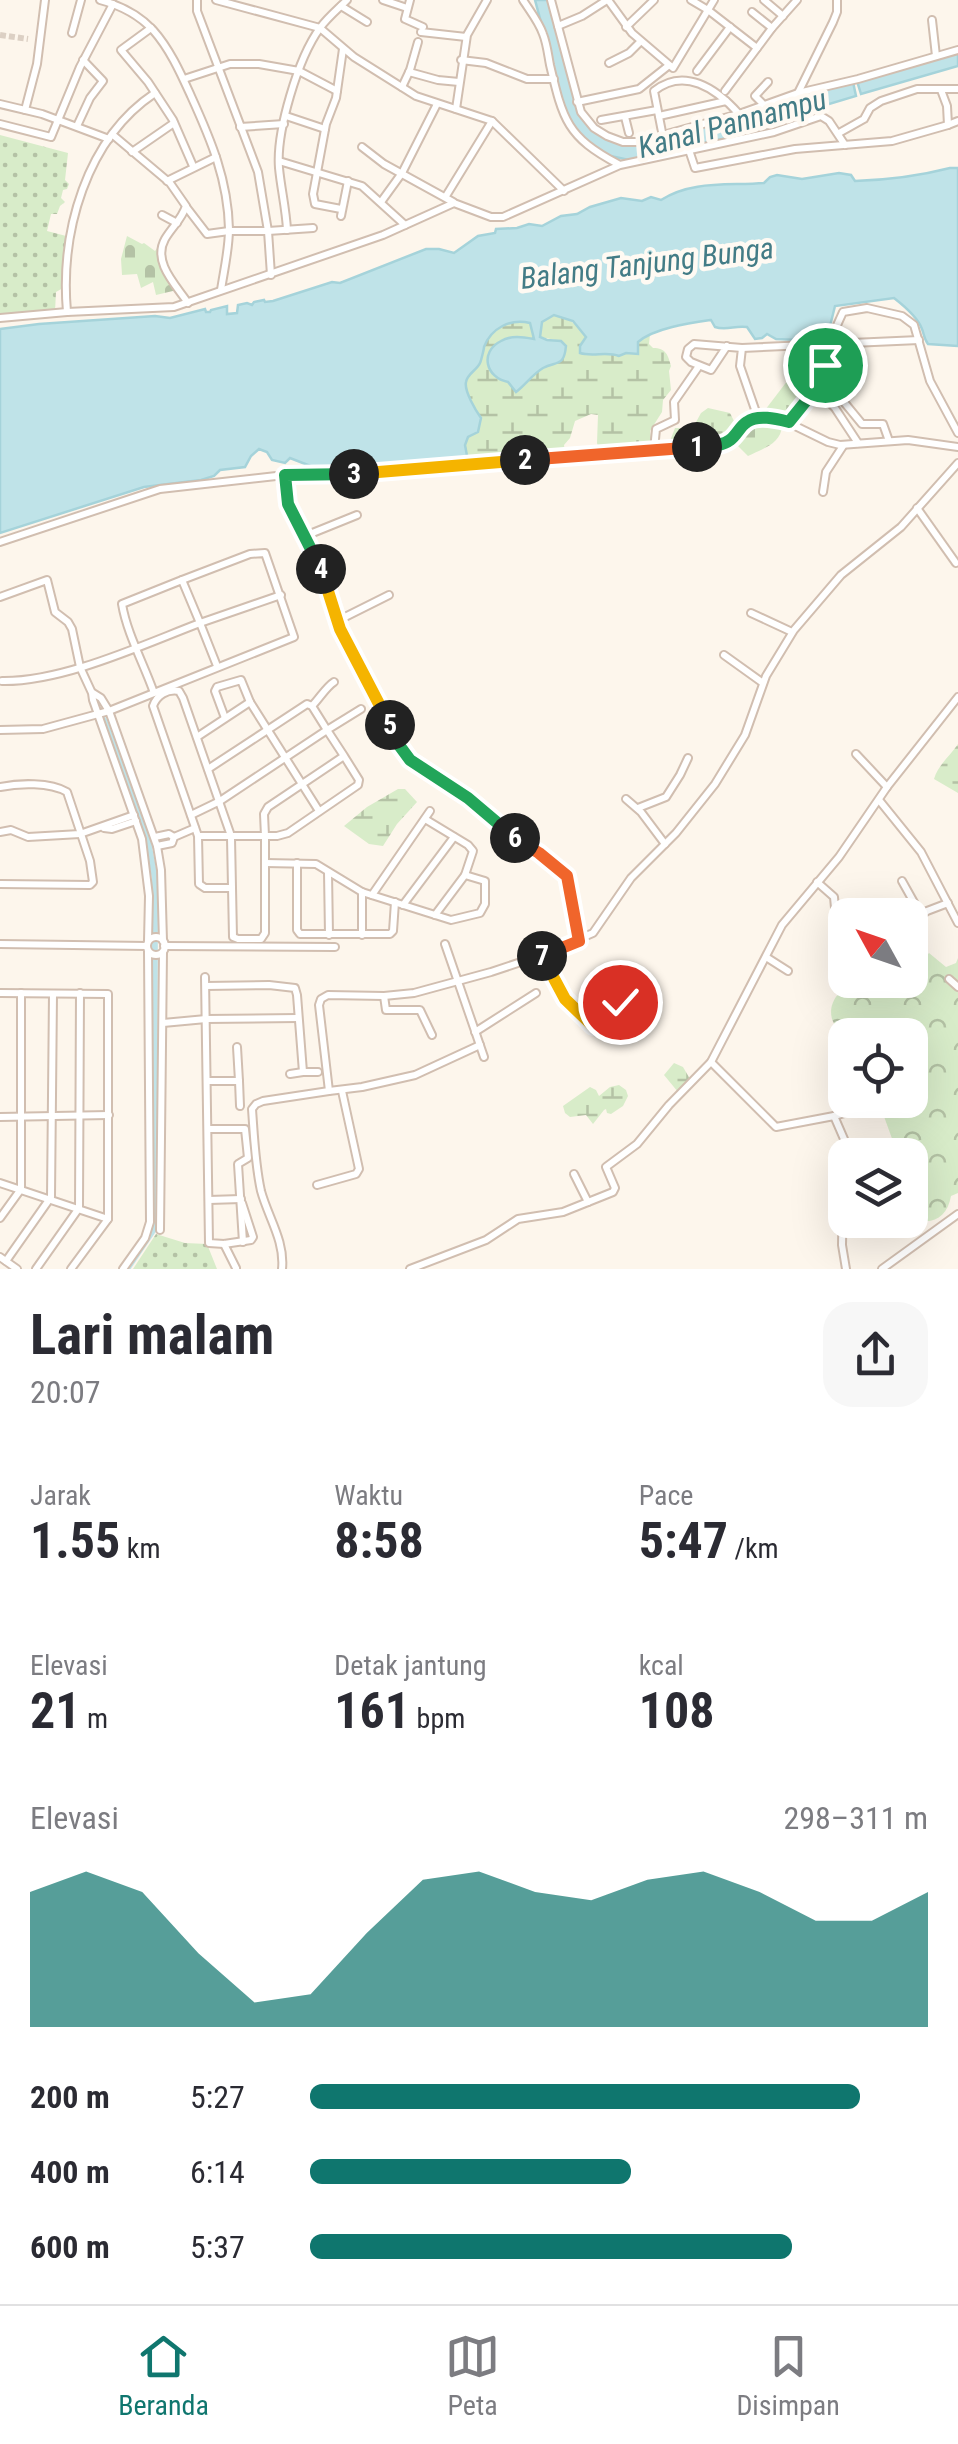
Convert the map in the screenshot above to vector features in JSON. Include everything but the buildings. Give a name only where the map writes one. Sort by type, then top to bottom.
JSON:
[{"type":"street","points":[[25,110],[38,64],[45,0]]},
{"type":"street","points":[[72,33],[81,0]]},
{"type":"street","points":[[100,0],[130,12],[151,28],[184,79],[207,131],[225,186],[229,231],[221,290]]},
{"type":"street","points":[[197,0],[197,11],[258,172],[272,274]]},
{"type":"street","points":[[216,0],[320,28],[343,49],[402,87],[437,104],[492,121],[564,191]]},
{"type":"street","points":[[383,0],[409,4],[406,20],[422,30],[466,37]]},
{"type":"street","points":[[456,109],[466,37],[487,0]]},
{"type":"street","points":[[523,0],[543,34],[560,106],[570,128],[596,152],[620,165]]},
{"type":"street","points":[[551,0],[577,102],[594,128],[612,139],[629,143],[958,50]]},
{"type":"street","points":[[558,26],[620,0]]},
{"type":"street","points":[[626,27],[654,0]]},
{"type":"street","points":[[691,0],[757,48]]},
{"type":"street","points":[[609,2],[640,42],[673,68],[714,0]]},
{"type":"street","points":[[764,0],[783,16]]},
{"type":"street","points":[[601,120],[658,113],[726,96],[757,48],[797,0]]},
{"type":"street","points":[[803,118],[798,94],[837,12],[837,0]]},
{"type":"street","points":[[0,124],[48,137],[52,134],[111,2]]},
{"type":"street","points":[[287,230],[279,161],[299,70],[320,28],[344,3],[368,22]]},
{"type":"street","points":[[752,12],[772,28]]},
{"type":"street","points":[[932,20],[936,56]]},
{"type":"street","points":[[696,71],[730,27]]},
{"type":"street","points":[[151,28],[121,50],[156,93],[193,166]]},
{"type":"street","points":[[402,87],[418,42]]},
{"type":"street","points":[[608,63],[640,42]]},
{"type":"street","points":[[343,49],[337,91],[312,192],[314,202],[341,212],[348,180]]},
{"type":"street","points":[[78,126],[90,98],[103,81],[83,60]]},
{"type":"street","points":[[461,60],[486,63],[526,79],[554,79]]},
{"type":"street","points":[[184,79],[220,66],[248,64],[299,70],[337,91]]},
{"type":"street","points":[[577,102],[640,89],[668,66]]},
{"type":"street","points":[[409,72],[458,82]]},
{"type":"street","points":[[662,132],[654,90],[683,79],[726,96],[738,114]]},
{"type":"street","points":[[764,104],[752,98],[768,82]]},
{"type":"street","points":[[838,132],[864,120],[880,101],[917,89],[958,89]]},
{"type":"street","points":[[941,90],[948,125]]},
{"type":"street","points":[[67,312],[72,229],[87,177],[97,156],[128,115],[156,93]]},
{"type":"street","points":[[0,104],[111,137],[167,180],[207,234],[313,228]]},
{"type":"street","points":[[380,202],[402,174],[437,104]]},
{"type":"street","points":[[362,146],[454,203],[496,218],[620,165],[774,132],[803,118],[824,116],[845,144]]},
{"type":"street","points":[[625,117],[630,132]]},
{"type":"street","points":[[240,126],[285,120],[325,129]]},
{"type":"street","points":[[446,196],[492,121]]},
{"type":"street","points":[[690,150],[695,168],[795,149],[892,141],[958,121]]},
{"type":"street","points":[[132,152],[174,123]]},
{"type":"street","points":[[167,180],[216,157]]},
{"type":"street","points":[[279,161],[362,186],[405,225]]},
{"type":"street","points":[[0,318],[188,303],[384,236],[454,203]]},
{"type":"street","points":[[186,208],[163,242],[162,261],[188,303]]},
{"type":"street","points":[[162,215],[177,223]]},
{"type":"street","points":[[789,422],[821,379],[828,344],[843,312],[867,308],[902,316],[916,328],[930,381],[958,433]]},
{"type":"street","points":[[728,346],[713,369],[698,366],[686,357],[692,345],[728,346],[742,348],[919,340]]},
{"type":"street","points":[[742,348],[740,366],[758,418]]},
{"type":"street","points":[[654,450],[656,429],[676,420],[674,402],[698,366]]},
{"type":"street","points":[[821,379],[860,422],[883,424],[889,440]]},
{"type":"street","points":[[816,388],[858,443]]},
{"type":"street","points":[[0,542],[151,490],[285,475],[366,473],[722,444],[745,423],[758,418],[789,422],[828,442],[844,445],[918,440],[958,447]]},
{"type":"street","points":[[824,492],[829,466],[844,445]]},
{"type":"street","points":[[329,1092],[319,1001],[328,996],[414,993],[542,955],[598,929],[630,878],[715,784],[739,746],[770,666],[792,632],[841,575],[901,527],[958,463]]},
{"type":"street","points":[[285,475],[288,504],[322,572],[337,621],[399,745],[410,760],[468,798],[512,836],[565,872],[579,941]]},
{"type":"street","points":[[916,508],[956,563]]},
{"type":"street","points":[[305,536],[358,515]]},
{"type":"street","points":[[0,730],[43,729],[109,711],[293,638],[267,555],[250,554],[123,602],[154,693]]},
{"type":"street","points":[[0,596],[47,580],[55,612],[72,629],[80,666],[142,840],[148,876],[150,1222],[145,1238],[123,1269]]},
{"type":"street","points":[[182,580],[217,666]]},
{"type":"street","points":[[2,682],[42,678],[281,595]]},
{"type":"street","points":[[337,621],[389,595]]},
{"type":"street","points":[[751,613],[792,632]]},
{"type":"street","points":[[724,655],[763,683]]},
{"type":"street","points":[[225,718],[214,690],[239,680],[266,730],[319,811]]},
{"type":"street","points":[[312,706],[334,682]]},
{"type":"street","points":[[231,888],[205,888],[199,884],[197,832],[155,717],[153,706],[157,698],[172,690],[181,693],[220,800],[231,838],[233,936],[238,939],[261,939],[265,933],[266,810],[344,756]]},
{"type":"street","points":[[92,693],[101,698],[109,711],[158,846],[163,1019],[160,1230]]},
{"type":"street","points":[[410,1269],[486,1240],[518,1219],[563,1212],[613,1192],[615,1188],[606,1167],[637,1144],[711,1062],[782,925],[839,857],[958,697]]},
{"type":"street","points":[[197,737],[250,702]]},
{"type":"street","points":[[158,846],[197,832],[231,838],[283,835],[359,784],[312,706],[307,704],[208,769]]},
{"type":"street","points":[[191,815],[361,709]]},
{"type":"street","points":[[949,710],[957,718]]},
{"type":"street","points":[[856,754],[888,787]]},
{"type":"street","points":[[638,808],[666,797],[688,758]]},
{"type":"street","points":[[0,787],[53,786],[64,790],[72,801],[93,884],[0,884]]},
{"type":"street","points":[[626,800],[638,808],[664,844]]},
{"type":"street","points":[[879,800],[916,844],[958,922]]},
{"type":"street","points":[[372,894],[430,811]]},
{"type":"street","points":[[0,832],[10,830],[28,837],[80,834],[112,829],[135,818]]},
{"type":"street","points":[[425,819],[473,851],[464,876],[435,915]]},
{"type":"street","points":[[155,837],[169,834],[174,838]]},
{"type":"street","points":[[297,864],[298,932],[392,933],[399,903],[454,837]]},
{"type":"street","points":[[264,863],[316,864],[362,892],[451,920],[480,913],[485,904],[486,884],[464,876]]},
{"type":"street","points":[[328,870],[329,935]]},
{"type":"street","points":[[902,881],[918,917],[948,903]]},
{"type":"street","points":[[817,882],[833,898]]},
{"type":"street","points":[[362,892],[362,935]]},
{"type":"street","points":[[0,944],[335,948]]},
{"type":"street","points":[[445,944],[484,1058]]},
{"type":"street","points":[[149,946],[156,955],[162,946]]},
{"type":"street","points":[[542,955],[565,999],[593,1026],[601,1023],[620,1002]]},
{"type":"street","points":[[766,957],[788,971]]},
{"type":"street","points":[[206,977],[208,1242],[249,1241],[253,1236],[242,1201],[238,1164],[248,1158],[245,1129],[208,1129]]},
{"type":"street","points":[[949,979],[958,987]]},
{"type":"street","points":[[206,986],[294,988],[303,1072]]},
{"type":"street","points":[[0,993],[108,993],[108,1218],[72,1269]]},
{"type":"street","points":[[36,1269],[79,1210],[80,993]]},
{"type":"street","points":[[475,1032],[536,993]]},
{"type":"street","points":[[0,1218],[20,1190],[21,994]]},
{"type":"street","points":[[17,1269],[3,1259],[51,1199],[53,994]]},
{"type":"street","points":[[384,996],[386,1010],[420,1010],[432,1036]]},
{"type":"street","points":[[163,1019],[298,1018]]},
{"type":"street","points":[[282,1269],[280,1244],[258,1172],[252,1109],[256,1104],[415,1075],[480,1045]]},
{"type":"street","points":[[236,1047],[240,1106]]},
{"type":"street","points":[[711,1062],[776,1126],[828,1117]]},
{"type":"street","points":[[290,1074],[318,1072]]},
{"type":"street","points":[[207,1081],[238,1080]]},
{"type":"street","points":[[317,1184],[356,1174],[360,1169],[342,1091]]},
{"type":"street","points":[[0,1117],[109,1116]]},
{"type":"street","points":[[835,1118],[844,1139],[842,1245],[846,1269]]},
{"type":"street","points":[[574,1174],[588,1202]]},
{"type":"street","points":[[0,1183],[108,1218]]},
{"type":"street","points":[[209,1200],[242,1201]]},
{"type":"street","points":[[882,1269],[958,1214]]},
{"type":"street","points":[[225,1244],[236,1268]]},
{"type":"green space","points":[[0,135],[68,153],[65,180],[69,184],[61,198],[65,202],[57,214],[51,214],[47,231],[70,237],[63,288],[56,292],[55,312],[0,316]]},
{"type":"green space","points":[[127,236],[155,251],[161,248],[160,265],[177,290],[156,295],[153,282],[141,288],[137,274],[122,275],[121,259]]},
{"type":"green space","points":[[554,314],[573,322],[586,337],[580,353],[638,353],[638,342],[650,334],[649,344],[666,353],[671,366],[671,390],[650,431],[652,449],[599,450],[598,415],[591,414],[575,421],[562,456],[468,461],[465,445],[477,414],[465,384],[480,362],[487,341],[502,326],[530,323],[535,339],[509,338],[508,382],[513,387],[524,386],[548,366],[561,341],[540,337],[542,322]]},
{"type":"green space","points":[[796,373],[814,374],[816,387],[789,421],[764,418],[762,414]]},
{"type":"green space","points":[[708,408],[730,413],[737,427],[728,441],[671,446],[675,428],[695,424]]},
{"type":"green space","points":[[782,426],[781,432],[774,442],[748,456],[734,442],[745,427]]},
{"type":"green space","points":[[958,744],[958,793],[934,779]]},
{"type":"green space","points":[[405,789],[417,802],[383,846],[369,844],[344,826],[367,807]]},
{"type":"green space","points":[[928,954],[946,967],[958,958],[958,1193],[951,1196],[942,1215],[931,1221],[928,1138],[892,1138],[885,1118],[928,1118],[928,1018],[832,1018],[831,1008],[836,998],[928,998]]},
{"type":"green space","points":[[674,1063],[683,1067],[690,1079],[678,1092],[664,1075]]},
{"type":"green space","points":[[619,1085],[628,1096],[623,1106],[611,1114],[604,1110],[593,1124],[586,1115],[570,1117],[565,1113],[563,1106],[590,1087],[599,1096]]},
{"type":"green space","points":[[156,1234],[185,1243],[207,1244],[217,1269],[133,1269]]},
{"type":"water","name":"Kanal Pannampu","points":[[535,0],[550,0],[578,112],[591,128],[616,143],[646,144],[793,99],[797,114],[754,133],[641,159],[606,155],[585,141],[566,115]]},
{"type":"water","points":[[958,52],[958,66],[861,94],[857,81]]},
{"type":"water","points":[[853,82],[856,96],[806,111],[802,95]]},
{"type":"water","name":"Balang Tanjung Bunga","points":[[958,168],[958,346],[928,344],[917,321],[894,298],[835,306],[828,334],[822,341],[776,339],[767,334],[755,339],[747,327],[719,328],[711,320],[653,333],[638,342],[638,354],[619,356],[580,353],[586,337],[573,321],[554,315],[542,322],[540,337],[561,341],[566,346],[564,357],[540,370],[516,392],[490,370],[488,358],[494,346],[505,339],[534,339],[530,323],[516,322],[491,335],[480,363],[467,379],[469,396],[481,418],[478,432],[468,437],[465,445],[468,461],[328,470],[290,458],[285,463],[272,460],[259,449],[245,467],[220,470],[201,480],[144,487],[0,533],[0,329],[170,318],[227,306],[227,314],[237,313],[238,305],[273,301],[332,282],[340,283],[426,249],[454,253],[496,229],[542,226],[561,216],[621,198],[661,200],[685,189],[764,183],[777,175],[802,179],[839,173],[851,175],[855,181]]},
{"type":"waterway","points":[[104,720],[147,836],[155,879],[154,1229],[127,1269]]},
{"type":"tunnel","points":[[0,35],[28,39]]},
{"type":"route","points":[[620,1002],[601,1023],[593,1026],[565,999],[542,955],[579,941],[565,872],[512,836],[468,798],[419,768],[399,745],[340,629],[322,572],[288,504],[285,475],[366,473],[722,444],[753,419],[789,422],[818,386],[825,365]]}]
